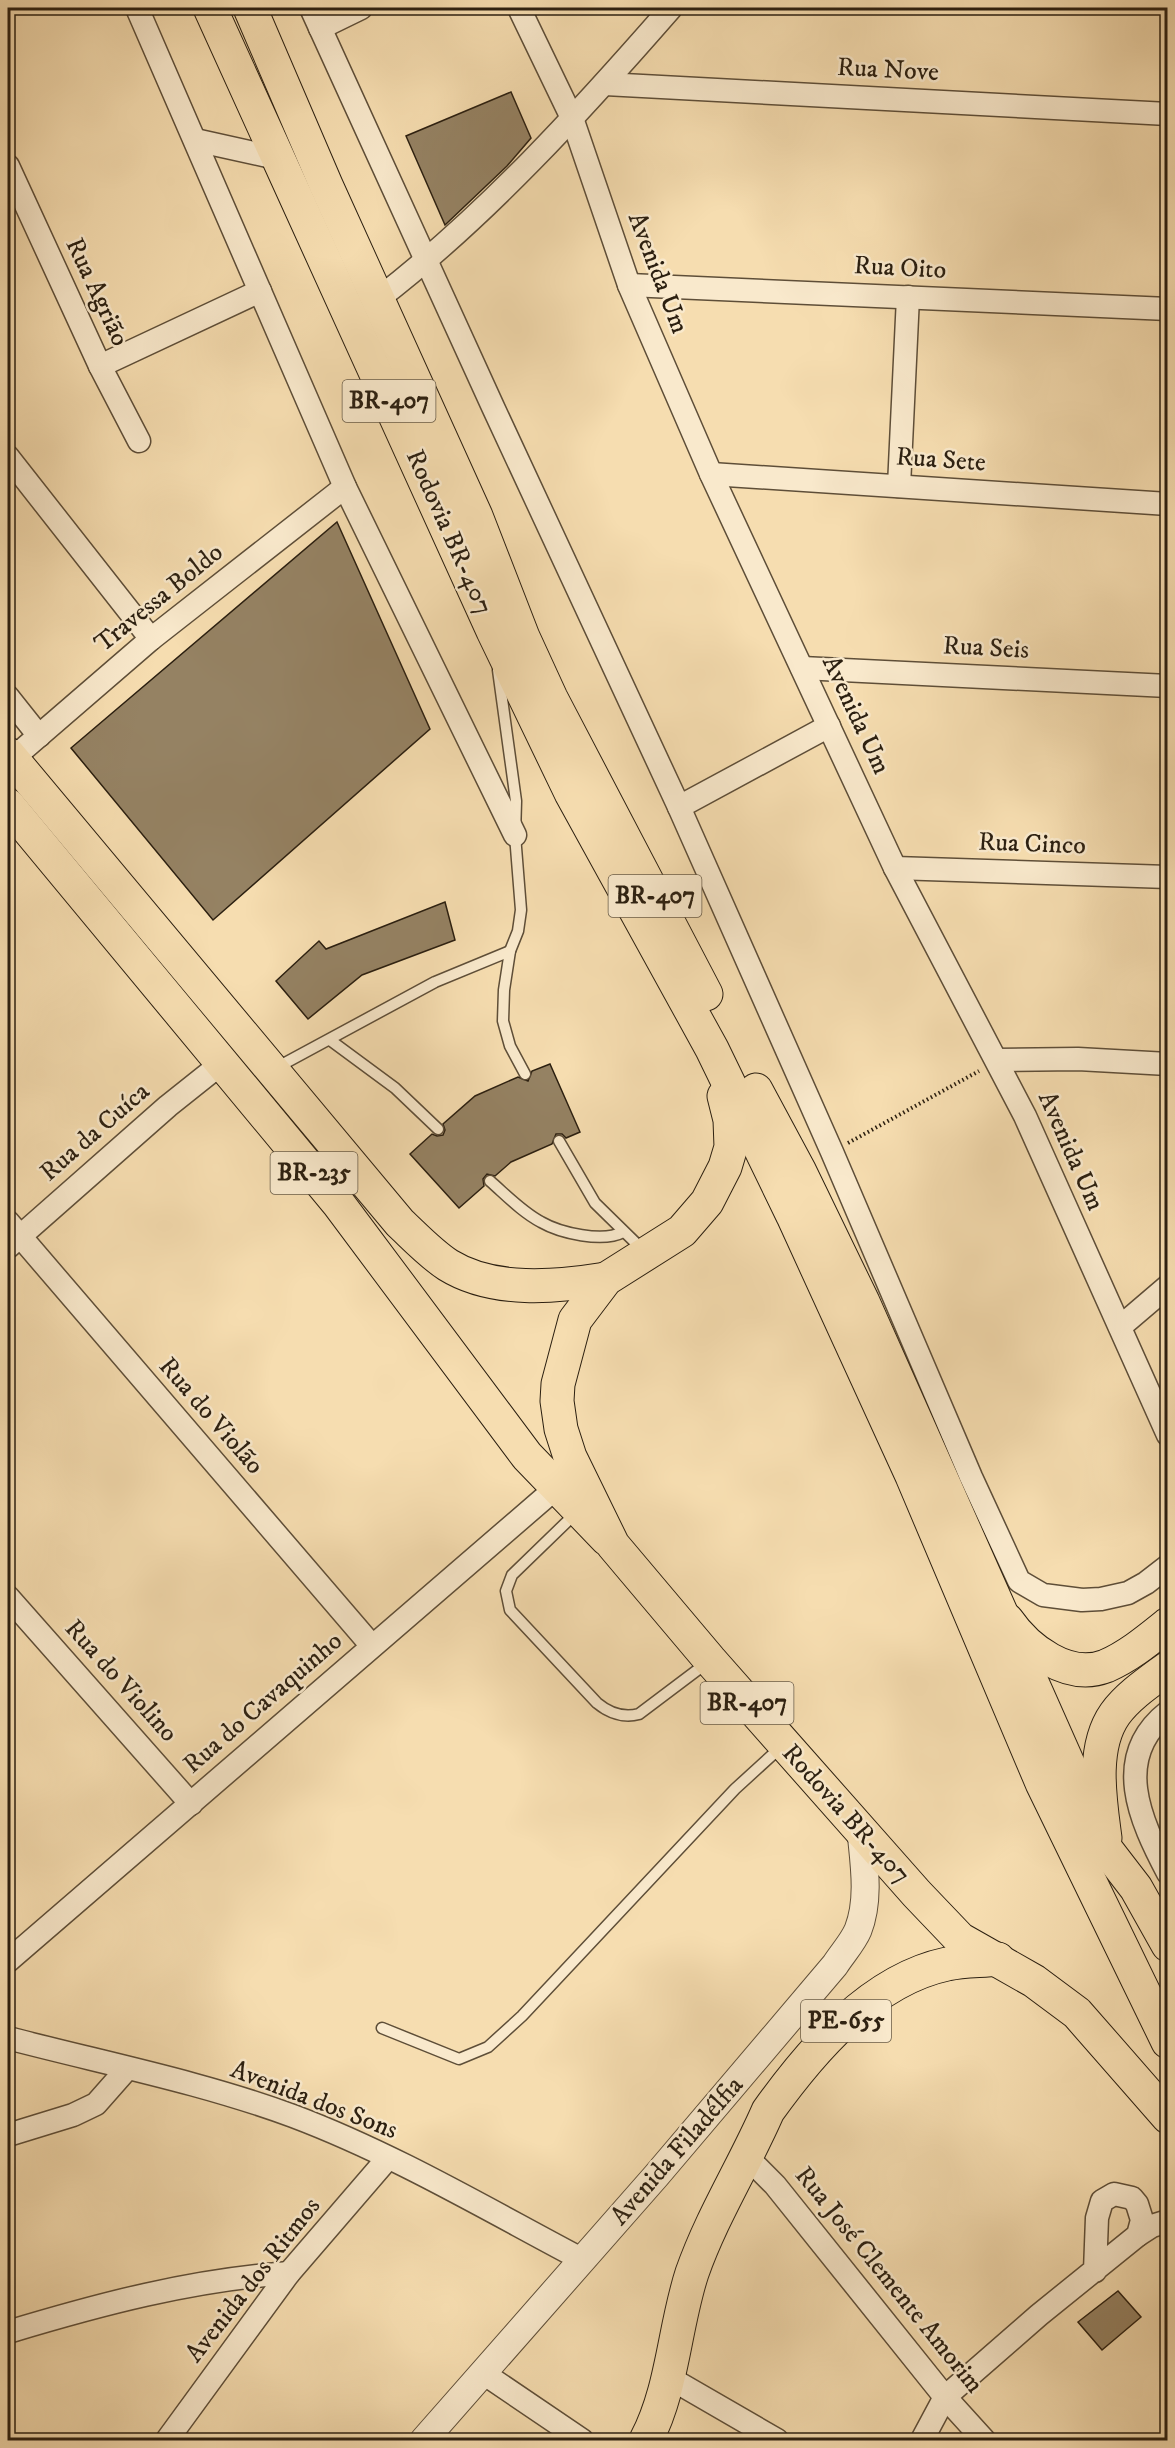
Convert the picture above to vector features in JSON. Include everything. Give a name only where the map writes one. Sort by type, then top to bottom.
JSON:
[{"type":"main road","name":"Rodovia BR-407","points":[[210,8],[281,159],[493,631],[571,794],[712,1049]]},
{"type":"main road","name":"BR-407","points":[[250,8],[476,516],[523,637],[551,698],[799,1170],[863,1302],[958,1482],[998,1609],[1106,1849],[1136,1888],[1167,1945]]},
{"type":"main road","name":"BR-235","points":[[10,756],[248,1075],[527,1456],[613,1545]]},
{"type":"main road","name":"BR-235","points":[[8,805],[248,1075],[400,1222],[448,1265],[493,1282],[515,1284],[571,1285],[606,1279]]},
{"type":"main road","points":[[613,1545],[570,1457],[561,1429],[558,1384],[575,1320],[606,1279],[682,1231],[696,1218],[725,1167],[731,1147],[730,1120],[712,1049]]},
{"type":"main road","points":[[712,1049],[793,1216],[912,1476],[1042,1783],[1081,1869],[1167,2042]]},
{"type":"main road","name":"Rodovia BR-407","points":[[613,1545],[783,1744],[960,1939],[998,1959]]},
{"type":"main road","points":[[998,1609],[1019,1637],[1040,1654],[1072,1667],[1090,1669],[1120,1659],[1167,1624]]},
{"type":"main road","points":[[1106,1849],[1100,1782],[1106,1732],[1115,1715],[1130,1698],[1167,1668]]},
{"type":"main road","name":"BR-407","points":[[998,1959],[1034,1981],[1077,2013],[1118,2056],[1167,2117]]},
{"type":"main road","name":"PE-655","points":[[646,2440],[657,2416],[668,2377],[683,2303],[700,2251],[768,2111],[857,2009],[886,1989],[916,1974],[947,1964],[998,1959]]},
{"type":"street","points":[[137,8],[345,487],[514,835]]},
{"type":"street","points":[[312,8],[426,262],[679,807],[832,1152],[958,1482],[1019,1581],[1031,1590],[1063,1598],[1101,1599],[1128,1593],[1146,1583],[1167,1566]]},
{"type":"street","points":[[321,28],[361,8]]},
{"type":"street","name":"Avenida Um","points":[[519,8],[572,118],[629,285],[711,474],[895,868],[998,1060],[1167,1435]]},
{"type":"street","points":[[378,299],[426,262],[572,118],[671,8]]},
{"type":"street","name":"Rua Nove","points":[[605,84],[1167,114]]},
{"type":"street","points":[[195,140],[281,159]]},
{"type":"street","name":"Rua Agrião","points":[[8,166],[100,366],[139,441]]},
{"type":"street","name":"Rua Oito","points":[[629,285],[1167,309]]},
{"type":"street","points":[[100,366],[260,291]]},
{"type":"street","points":[[899,486],[908,297]]},
{"type":"street","points":[[8,457],[151,639]]},
{"type":"street","name":"Rua Sete","points":[[711,474],[1167,504]]},
{"type":"street","name":"Travessa Boldo","points":[[10,756],[39,736],[151,639],[345,487]]},
{"type":"street","name":"Rua Seis","points":[[802,668],[1167,686]]},
{"type":"street","points":[[8,697],[39,736]]},
{"type":"street","points":[[679,807],[829,726]]},
{"type":"street","name":"Rua Cinco","points":[[895,868],[1167,878]]},
{"type":"street","points":[[998,1060],[1078,1059],[1167,1064]]},
{"type":"street","name":"Rua da Cuíca","points":[[12,1235],[168,1106],[248,1075]]},
{"type":"street","name":"Rua do Violão","points":[[12,1235],[372,1646]]},
{"type":"street","points":[[1119,1327],[1167,1286]]},
{"type":"street","name":"Rua do Cavaquinho","points":[[8,1961],[372,1646],[568,1499]]},
{"type":"street","name":"Rua do Violino","points":[[8,1597],[191,1803]]},
{"type":"street","points":[[1167,1712],[1153,1723],[1137,1751],[1134,1771],[1137,1800],[1144,1823],[1167,1873]]},
{"type":"street","name":"Avenida Filadélfia","points":[[424,2440],[583,2260],[825,1977],[858,1930],[864,1892],[861,1832]]},
{"type":"street","name":"Avenida dos Sons","points":[[8,2038],[126,2070],[183,2081],[295,2117],[388,2158],[583,2260]]},
{"type":"street","points":[[8,2135],[73,2115],[96,2104],[126,2070]]},
{"type":"street","name":"Rua José Clemente Amorim","points":[[747,2157],[775,2185],[945,2397],[984,2440]]},
{"type":"street","name":"Avenida dos Ritmos","points":[[167,2440],[289,2273],[388,2158]]},
{"type":"street","points":[[1095,2271],[1096,2218],[1102,2201],[1114,2194],[1132,2198],[1142,2220],[1138,2235]]},
{"type":"street","points":[[922,2440],[945,2397],[1039,2315],[1138,2235],[1152,2226],[1167,2221]]},
{"type":"street","points":[[8,2332],[137,2295],[233,2277],[289,2273]]},
{"type":"street","points":[[483,2373],[582,2440]]},
{"type":"street","points":[[668,2377],[777,2440]]},
{"type":"lane","points":[[493,631],[516,801],[514,835],[521,910],[518,931],[510,951],[504,990],[503,1021],[510,1046],[525,1074]]},
{"type":"lane","points":[[248,1075],[330,1040],[435,982],[510,951]]},
{"type":"lane","points":[[330,1040],[395,1088],[438,1129]]},
{"type":"lane","points":[[559,1141],[595,1203],[647,1254]]},
{"type":"lane","points":[[490,1181],[542,1223],[593,1237],[614,1237],[622,1232]]},
{"type":"lane","points":[[568,1499],[512,1575],[506,1591],[510,1610],[597,1703],[613,1713],[629,1716],[639,1714],[710,1660]]},
{"type":"lane","points":[[382,2028],[459,2059],[488,2047],[522,2016],[735,1790],[783,1744]]},
{"type":"path","points":[[832,1152],[998,1060]]},
{"type":"building","points":[[511,92],[531,138],[507,166],[445,225],[406,136]]},
{"type":"building","points":[[337,522],[430,729],[213,920],[71,748]]},
{"type":"building","points":[[445,902],[455,940],[362,975],[308,1019],[276,981],[319,941],[326,949]]},
{"type":"building","points":[[550,1064],[580,1132],[566,1138],[562,1134],[556,1134],[552,1144],[511,1162],[495,1176],[487,1174],[483,1179],[484,1186],[459,1208],[410,1154],[432,1134],[443,1135],[445,1130],[443,1124],[475,1096],[518,1077],[528,1081],[532,1071]]},
{"type":"building","points":[[1118,2291],[1141,2317],[1102,2350],[1078,2322]]}]
